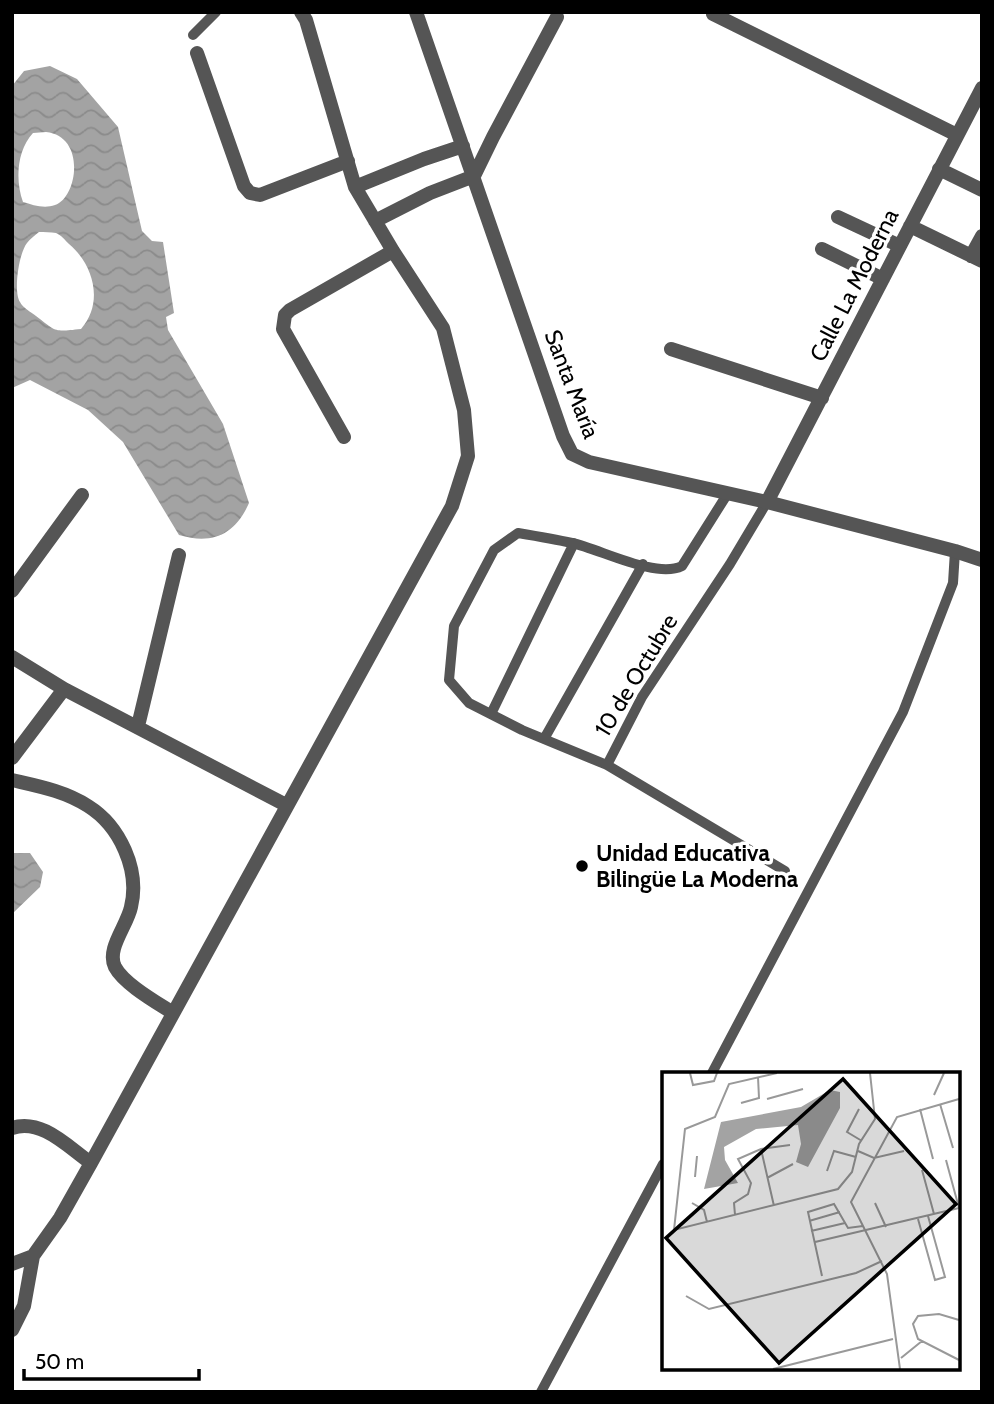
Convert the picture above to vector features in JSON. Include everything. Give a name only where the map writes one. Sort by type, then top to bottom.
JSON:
[{"type":"street","points":[[12,1330],[24,1306],[33,1256],[60,1218],[91,1163],[452,506],[468,456],[464,410],[443,328],[355,187],[306,20],[301,12]]},
{"type":"street","name":"Santa María","points":[[416,12],[563,436],[572,454],[589,461],[767,502],[982,560]]},
{"type":"street","points":[[713,14],[957,135]]},
{"type":"street","points":[[375,221],[430,193],[474,176],[492,136],[557,17]]},
{"type":"street","points":[[197,52],[244,186],[250,193],[260,195],[348,160]]},
{"type":"street","name":"Calle La Moderna","points":[[767,502],[982,88]]},
{"type":"street","points":[[355,187],[463,146]]},
{"type":"street","points":[[939,169],[982,190]]},
{"type":"street","points":[[838,218],[900,246]]},
{"type":"street","points":[[910,226],[977,259],[982,236]]},
{"type":"street","points":[[822,249],[883,279]]},
{"type":"street","points":[[344,437],[283,329],[283,322],[290,310],[393,251]]},
{"type":"street","points":[[671,349],[822,398]]},
{"type":"street","points":[[12,591],[82,495]]},
{"type":"street","points":[[138,726],[179,555]]},
{"type":"street","points":[[12,657],[64,689],[286,805]]},
{"type":"street","points":[[12,758],[64,689]]},
{"type":"street","points":[[12,780],[49,788],[87,805],[111,828],[128,859],[134,888],[131,908],[112,950],[115,967],[123,977],[173,1013]]},
{"type":"street","points":[[12,1128],[28,1125],[43,1129],[91,1163]]},
{"type":"street","points":[[12,1264],[33,1256]]},
{"type":"lane","points":[[193,34],[215,12]]},
{"type":"lane","points":[[607,765],[544,739],[469,703],[449,680],[454,626],[494,550],[518,533],[574,543],[666,570],[682,566],[728,493]]},
{"type":"lane","name":"10 de Octubre","points":[[767,502],[730,564],[642,696],[607,765],[785,872]]},
{"type":"lane","points":[[491,714],[574,543]]},
{"type":"lane","points":[[713,1072],[903,712],[953,583],[956,551]]},
{"type":"lane","points":[[544,739],[643,564]]},
{"type":"lane","points":[[541,1392],[662,1166]]},
{"type":"water","points":[[50,66],[77,79],[118,127],[142,231],[152,241],[163,242],[174,313],[166,317],[168,330],[223,424],[249,503],[237,523],[221,535],[202,539],[179,535],[123,442],[88,410],[30,380],[12,388],[12,86],[24,71]],"holes":[[[46,132],[59,136],[68,144],[74,167],[73,179],[63,200],[43,207],[23,202],[18,175],[28,140],[33,133]],[[39,232],[61,236],[78,253],[90,273],[94,296],[88,319],[81,329],[56,330],[20,302],[17,281],[22,255],[27,243]]]},
{"type":"water","points":[[12,853],[30,853],[43,872],[40,887],[12,914]]},
{"type":"place","name":"Unidad Educativa Bilingüe La Moderna","points":[[582,866]]}]
